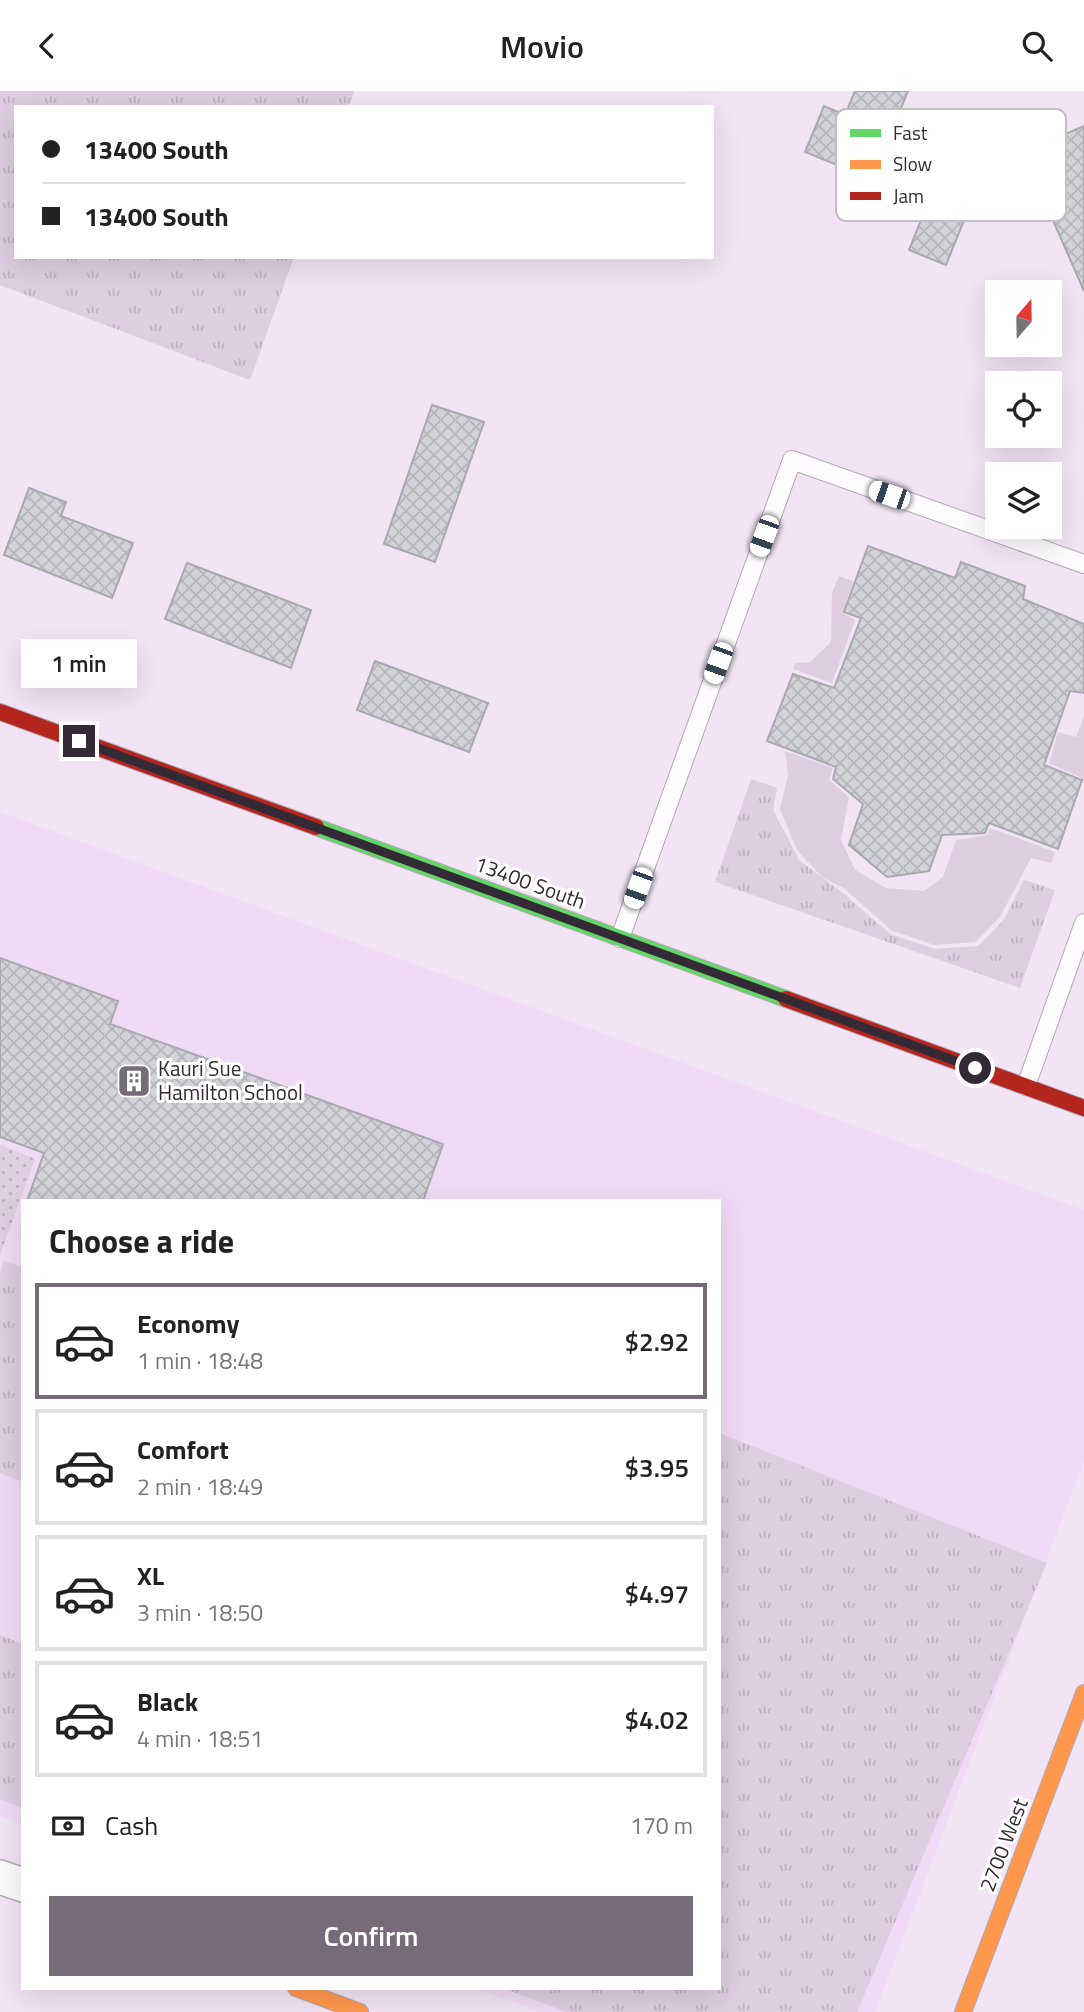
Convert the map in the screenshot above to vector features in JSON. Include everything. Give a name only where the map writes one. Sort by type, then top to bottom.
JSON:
[{"type":"main road","name":"13400 South","points":[[0,712],[1084,1108]]},
{"type":"main road","name":"2700 West","points":[[963,2012],[1084,1693]]},
{"type":"main road","points":[[301,1990],[360,2012]]},
{"type":"street","points":[[0,1877],[21,1884]]},
{"type":"lane","points":[[620,938],[792,460],[1084,564]]},
{"type":"lane","points":[[1026,1086],[1084,923]]},
{"type":"shaded area","points":[[0,812],[1084,1210],[1084,1461],[875,2012],[541,2012],[480,1990],[721,1990],[721,1199],[21,1199],[21,1824],[0,1816]]},
{"type":"green space","points":[[0,91],[354,91],[350,105],[14,105],[14,259],[293,259],[250,380],[0,285]]},
{"type":"green space","points":[[839,576],[853,581],[843,613],[855,620],[832,683],[793,669],[795,663],[810,662],[831,642],[832,593]]},
{"type":"green space","points":[[1084,716],[1084,779],[1049,763],[1058,732],[1076,737]]},
{"type":"green space","points":[[785,751],[833,768],[829,780],[849,797],[841,840],[855,870],[886,888],[924,891],[943,877],[956,840],[988,835],[990,828],[1055,852],[1051,863],[1031,858],[1000,917],[975,942],[934,945],[891,930],[845,889],[822,877],[797,850],[780,809],[788,775]]},
{"type":"green space","points":[[751,779],[777,788],[773,810],[799,860],[843,893],[890,934],[935,949],[978,946],[1004,920],[1024,880],[1055,890],[1020,988],[715,882]]},
{"type":"green space","points":[[1,1145],[35,1159],[0,1255],[0,1148]]},
{"type":"green space","points":[[4,1261],[21,1266],[21,1481],[0,1473],[0,1274]]},
{"type":"green space","points":[[721,1434],[1047,1563],[857,2012],[567,2012],[508,1990],[721,1990]]},
{"type":"green space","points":[[0,1635],[21,1643],[21,1807],[0,1799]]},
{"type":"building","points":[[855,91],[908,91],[901,109],[848,109]]},
{"type":"building","points":[[824,106],[836,111],[836,165],[805,152]]},
{"type":"building","points":[[1084,126],[1084,291],[1053,221],[1066,221],[1066,134]]},
{"type":"building","points":[[921,221],[964,221],[946,265],[909,250]]},
{"type":"building","points":[[432,405],[484,422],[435,562],[384,544]]},
{"type":"building","points":[[29,488],[66,502],[61,516],[133,543],[112,598],[4,555]]},
{"type":"building","points":[[868,546],[955,578],[961,562],[1025,586],[1023,599],[1084,624],[1084,693],[1070,691],[1044,765],[1082,780],[1058,849],[989,823],[985,833],[942,835],[929,871],[887,877],[849,845],[863,804],[833,779],[836,767],[767,741],[793,674],[834,688],[861,618],[844,612]]},
{"type":"building","points":[[187,563],[311,610],[291,668],[165,619]]},
{"type":"building","points":[[375,661],[488,703],[469,752],[357,710]]},
{"type":"building","name":"Kauri Sue Hamilton School","points":[[0,958],[118,1001],[110,1024],[443,1144],[424,1199],[28,1199],[44,1153],[0,1137]]},
{"type":"traffic: fast","points":[[316,827],[786,999]]},
{"type":"traffic: slow","points":[[963,2012],[1084,1693]]},
{"type":"traffic: slow","points":[[301,1990],[360,2012]]},
{"type":"traffic: jam","points":[[0,712],[316,827]]},
{"type":"traffic: jam","points":[[786,999],[1084,1108]]},
{"type":"place","name":"Kauri Sue Hamilton School","points":[[134,1081]]},
{"type":"route","points":[[79,741],[975,1068]]}]
